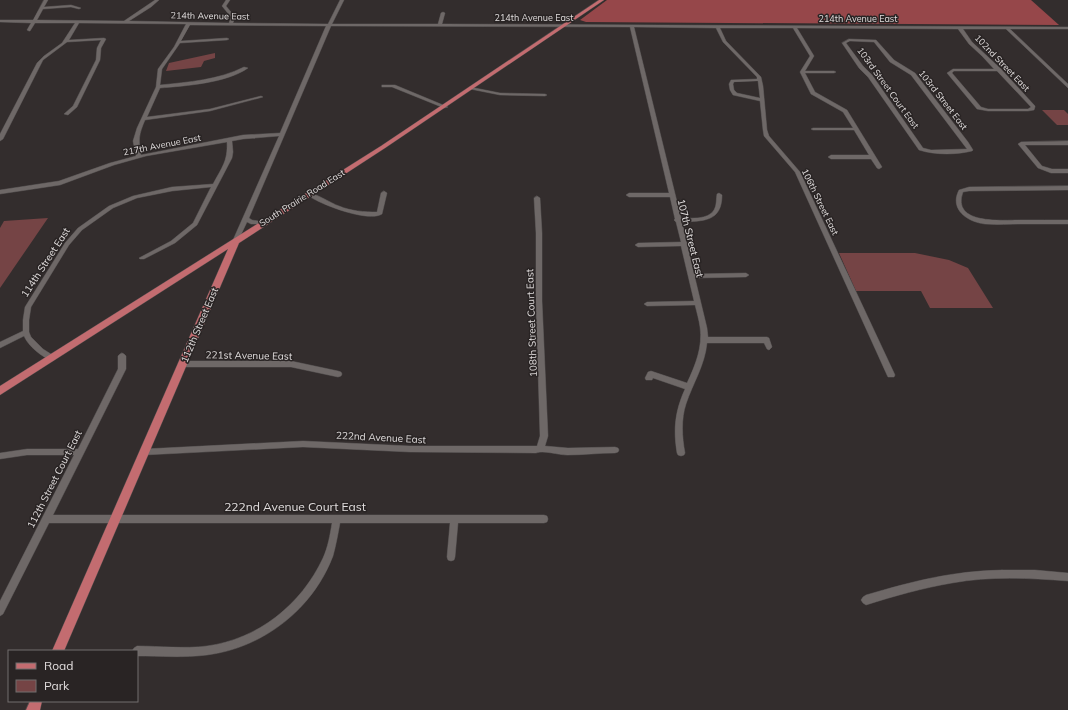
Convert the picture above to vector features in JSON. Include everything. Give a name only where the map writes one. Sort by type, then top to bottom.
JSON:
[{"type":"main road","name":"South Prairie Road East","points":[[0,392],[446,106],[602,0]]},
{"type":"main road","name":"112th Street East","points":[[58,650],[236,240]]},
{"type":"main road","points":[[210,256],[223,257],[227,260]]},
{"type":"street","points":[[29,30],[46,0]]},
{"type":"street","points":[[124,23],[150,6],[156,0]]},
{"type":"street","points":[[228,0],[224,6],[233,17],[230,24]]},
{"type":"street","name":"112th Street East","points":[[236,240],[329,25],[342,0]]},
{"type":"street","points":[[42,8],[71,6],[79,8]]},
{"type":"street","points":[[439,26],[443,13]]},
{"type":"street","points":[[574,19],[576,23],[584,26]]},
{"type":"street","name":"214th Avenue East","points":[[0,21],[439,26],[1068,28]]},
{"type":"street","points":[[0,140],[39,62],[42,58],[66,41],[78,22]]},
{"type":"street","points":[[139,156],[136,141],[143,119],[158,87],[160,68],[178,42],[188,24]]},
{"type":"street","points":[[545,26],[554,32]]},
{"type":"street","name":"107th Street East","points":[[632,26],[671,195],[704,328],[705,340],[701,358],[682,405],[679,419],[678,434],[681,454]]},
{"type":"street","points":[[718,27],[724,42],[756,74],[760,80]]},
{"type":"street","points":[[794,27],[812,56],[802,72]]},
{"type":"street","name":"103rd Street Court East","points":[[852,28],[860,40]]},
{"type":"street","name":"102nd Street East","points":[[960,28],[970,43],[999,70],[1033,107],[1032,109],[981,109],[950,74],[950,71],[999,70]]},
{"type":"street","points":[[1007,28],[1068,87]]},
{"type":"street","points":[[66,41],[104,39],[99,48],[98,60],[75,107],[66,114]]},
{"type":"street","points":[[178,42],[227,39]]},
{"type":"street","name":"103rd Street Court East","points":[[860,40],[849,40],[844,43],[861,67],[870,76],[921,149],[931,152],[968,151]]},
{"type":"street","name":"103rd Street East","points":[[860,40],[875,41],[892,61],[910,71],[970,148],[968,151]]},
{"type":"street","points":[[158,87],[204,81],[238,73],[246,68]]},
{"type":"street","points":[[802,72],[834,72]]},
{"type":"street","points":[[802,72],[814,93],[845,111],[878,167]]},
{"type":"street","points":[[760,80],[733,81],[731,87],[736,94],[762,100]]},
{"type":"street","name":"106th Street East","points":[[760,80],[765,130],[767,136],[797,172],[891,375]]},
{"type":"street","points":[[384,86],[393,86],[446,106]]},
{"type":"street","points":[[472,88],[500,94],[545,94]]},
{"type":"street","points":[[143,119],[210,110],[261,97]]},
{"type":"street","points":[[813,129],[855,129]]},
{"type":"street","name":"217th Avenue East","points":[[0,192],[60,183],[139,156],[251,136],[282,134]]},
{"type":"street","points":[[142,258],[173,242],[188,231],[199,218],[229,158],[229,140]]},
{"type":"street","points":[[1068,142],[1023,142],[1021,144],[1040,167],[1046,170],[1068,171]]},
{"type":"street","points":[[831,157],[872,157]]},
{"type":"street","name":"114th Street East","points":[[26,332],[26,320],[31,301],[67,244],[80,229],[111,207],[135,196],[156,191],[215,185]]},
{"type":"street","points":[[1068,188],[977,188],[964,190],[960,194],[958,200],[960,208],[969,217],[985,222],[1068,222]]},
{"type":"street","points":[[309,194],[342,211],[362,214],[379,214],[384,193]]},
{"type":"street","points":[[628,194],[671,195]]},
{"type":"street","points":[[677,220],[709,217],[716,210],[719,195]]},
{"type":"street","name":"108th Street Court East","points":[[537,198],[544,415],[544,436],[540,448]]},
{"type":"street","points":[[245,218],[251,222],[262,223]]},
{"type":"street","points":[[638,245],[684,244]]},
{"type":"street","points":[[691,276],[746,275]]},
{"type":"street","points":[[647,304],[698,303]]},
{"type":"street","points":[[0,345],[26,332],[33,344],[52,358]]},
{"type":"street","points":[[705,340],[767,340],[769,347]]},
{"type":"street","name":"112th Street Court East","points":[[0,611],[122,369],[122,356]]},
{"type":"street","name":"221st Avenue East","points":[[182,364],[291,364],[338,374]]},
{"type":"street","points":[[649,378],[651,374],[689,387]]},
{"type":"street","name":"222nd Avenue East","points":[[144,452],[303,444],[410,449],[536,450],[540,448],[556,451],[597,449],[615,450]]},
{"type":"street","points":[[0,456],[27,452],[81,452]]},
{"type":"street","points":[[138,651],[205,651],[239,643],[275,624],[292,610],[318,578],[326,560],[337,519]]},
{"type":"street","name":"222nd Avenue Court East","points":[[46,520],[544,520]]},
{"type":"street","points":[[451,557],[454,520]]},
{"type":"street","points":[[866,600],[916,585],[941,580],[1004,574],[1034,574],[1068,577]]},
{"type":"green space","points":[[215,53],[215,58],[204,61],[201,67],[166,71],[169,63]]},
{"type":"green space","points":[[1042,110],[1064,110],[1068,114],[1068,125],[1057,125]]},
{"type":"green space","points":[[48,218],[0,288],[0,228],[4,221]]},
{"type":"green space","points":[[839,253],[915,253],[949,260],[968,268],[993,308],[930,308],[921,291],[856,291]]},
{"type":"shaded area","points":[[607,0],[1031,0],[1059,25],[586,22],[580,20]]}]
